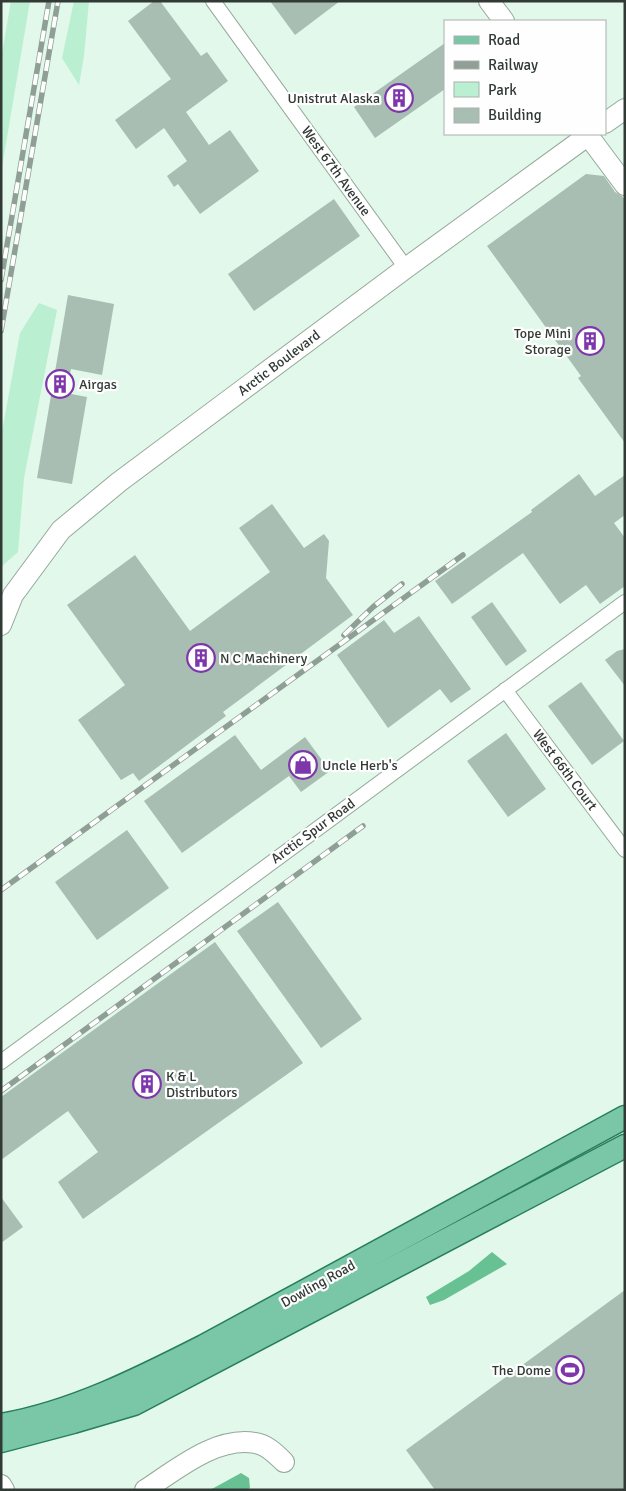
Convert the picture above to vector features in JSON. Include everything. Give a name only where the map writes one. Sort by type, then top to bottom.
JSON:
[{"type":"main road","points":[[489,1],[503,20]]},
{"type":"main road","points":[[606,122],[625,109]]},
{"type":"main road","name":"Arctic Boulevard","points":[[1,625],[13,595],[61,530],[119,482],[588,135]]},
{"type":"main road","points":[[590,135],[625,185]]},
{"type":"main road","name":"Dowling Road","points":[[1,1425],[62,1409],[159,1369],[625,1117]]},
{"type":"main road","name":"Dowling Road","points":[[1,1441],[134,1404],[625,1146]]},
{"type":"main road","points":[[145,1490],[206,1451],[238,1442],[256,1443],[271,1450],[284,1462]]},
{"type":"main road","points":[[1,1485],[4,1490]]},
{"type":"street","name":"West 67th Avenue","points":[[213,1],[406,268]]},
{"type":"street","name":"Arctic Spur Road","points":[[1,1062],[625,602]]},
{"type":"street","name":"West 66th Court","points":[[505,690],[625,850]]},
{"type":"green space","points":[[11,1],[30,1],[1,173],[1,59]]},
{"type":"green space","points":[[74,1],[89,1],[84,56],[79,85],[62,58]]},
{"type":"green space","points":[[39,303],[57,310],[24,478],[18,552],[1,567],[1,437],[20,333]]},
{"type":"shaded area","points":[[492,1252],[507,1264],[444,1300],[430,1305],[426,1297],[469,1271]]},
{"type":"shaded area","points":[[241,1473],[249,1478],[250,1488],[247,1490],[210,1490]]},
{"type":"building","points":[[154,1],[160,1],[201,56],[207,52],[228,81],[186,112],[209,145],[230,130],[259,171],[200,214],[178,184],[174,187],[167,176],[187,161],[164,128],[136,149],[115,120],[171,79],[128,21]]},
{"type":"building","points":[[270,1],[340,1],[295,35]]},
{"type":"building","name":"Unistrut Alaska","points":[[444,44],[444,90],[375,138],[354,107]]},
{"type":"building","name":"Tope Mini Storage","points":[[586,174],[604,176],[615,192],[625,200],[625,443],[578,378],[581,376],[487,246]]},
{"type":"building","points":[[334,199],[360,236],[254,311],[228,274]]},
{"type":"building","name":"Airgas","points":[[68,295],[114,304],[102,375],[71,369],[66,393],[87,397],[72,484],[37,478]]},
{"type":"building","points":[[579,474],[595,496],[625,475],[625,515],[614,523],[625,538],[625,586],[600,604],[586,585],[560,604],[523,553],[452,604],[435,581],[532,512],[531,510]]},
{"type":"building","name":"N C Machinery","points":[[272,504],[304,548],[324,534],[329,541],[326,578],[353,615],[223,712],[226,716],[139,781],[133,773],[121,780],[78,720],[125,685],[67,605],[135,555],[190,631],[270,572],[239,528]]},
{"type":"building","points":[[492,602],[527,651],[506,666],[471,617]]},
{"type":"building","points":[[419,616],[471,689],[451,703],[440,689],[388,728],[337,655],[384,620],[394,633]]},
{"type":"building","points":[[625,649],[625,686],[605,660],[617,651]]},
{"type":"building","points":[[581,682],[624,741],[592,765],[548,706]]},
{"type":"building","points":[[506,733],[546,789],[508,817],[467,761]]},
{"type":"building","points":[[235,735],[261,770],[305,737],[330,771],[301,792],[289,776],[182,853],[144,801]]},
{"type":"building","points":[[127,830],[169,888],[97,940],[55,882]]},
{"type":"building","points":[[278,902],[362,1019],[321,1048],[237,931]]},
{"type":"building","name":"K & L Distributors","points":[[215,942],[303,1063],[83,1219],[58,1182],[98,1152],[68,1111],[1,1160],[1,1097]]},
{"type":"building","points":[[1,1197],[23,1227],[1,1243]]},
{"type":"building","name":"The Dome","points":[[625,1290],[625,1490],[435,1490],[406,1450]]},
{"type":"railway","points":[[1,280],[49,1]]},
{"type":"railway","points":[[1,331],[58,1]]},
{"type":"railway","points":[[1,890],[463,555]]},
{"type":"railway","points":[[344,635],[373,607],[402,584]]},
{"type":"railway","points":[[1,1091],[363,826]]},
{"type":"place","name":"Unistrut Alaska","points":[[399,98]]},
{"type":"place","name":"Tope Mini Storage","points":[[590,341]]},
{"type":"place","name":"Airgas","points":[[60,384]]},
{"type":"place","name":"N C Machinery","points":[[201,658]]},
{"type":"place","name":"Uncle Herb's","points":[[303,765]]},
{"type":"place","name":"K & L Distributors","points":[[147,1084]]},
{"type":"place","name":"The Dome","points":[[570,1370]]}]
